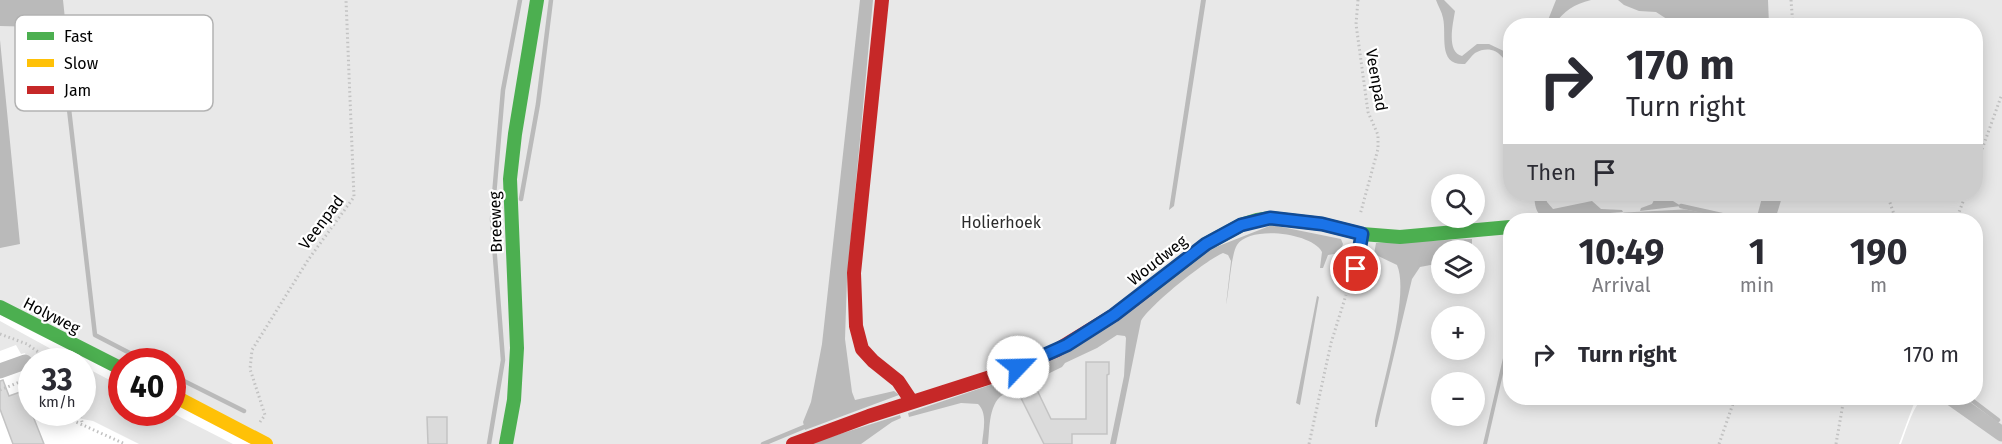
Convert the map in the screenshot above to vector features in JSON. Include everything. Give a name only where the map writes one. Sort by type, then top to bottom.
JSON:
[{"type":"street","name":"Breeweg","points":[[506,444],[514,400],[517,348],[510,179],[537,0]]},
{"type":"street","points":[[882,0],[854,273],[856,326],[862,349],[898,381],[912,402]]},
{"type":"street","name":"Woudweg","points":[[793,444],[1018,367],[1067,345],[1114,315],[1206,244],[1241,225],[1270,218],[1322,224],[1359,233],[1400,237],[1503,228]]},
{"type":"street","name":"Holyweg","points":[[0,307],[108,362]]},
{"type":"street","points":[[0,371],[18,365]]},
{"type":"street","points":[[186,402],[266,444]]},
{"type":"street","points":[[1961,405],[2002,434]]},
{"type":"lane","points":[[1353,286],[1359,233]]},
{"type":"path","name":"Veenpad","points":[[250,435],[266,415],[250,369],[252,350],[308,260],[354,197],[346,0]]},
{"type":"path","name":"Veenpad","points":[[1358,0],[1356,24],[1368,112],[1378,135],[1378,149],[1359,233]]},
{"type":"path","points":[[1791,0],[1792,18]]},
{"type":"path","points":[[1983,146],[2002,93]]},
{"type":"path","points":[[1309,444],[1331,343],[1348,289],[1353,286]]},
{"type":"path","points":[[0,390],[18,383]]},
{"type":"path","points":[[1719,444],[1733,405]]},
{"type":"path","points":[[1836,444],[1843,405]]},
{"type":"path","points":[[84,426],[125,444]]},
{"type":"green space","name":"Holierhoek","points":[[0,0],[2002,0],[2002,427],[1970,405],[1983,405],[1983,213],[1503,213],[1503,405],[1913,405],[1899,444],[252,444],[186,410],[186,348],[108,348],[108,357],[96,352],[96,348],[86,348],[0,315]]},
{"type":"green space","points":[[0,321],[49,348],[18,349],[16,345],[0,351]]},
{"type":"green space","points":[[96,373],[108,379],[108,426],[186,426],[186,420],[233,444],[139,444],[96,422]]},
{"type":"green space","points":[[1917,405],[1955,405],[2002,440],[2002,444],[1901,444]]},
{"type":"shaded area","points":[[0,0],[63,0],[65,15],[15,15],[15,26],[0,26]]},
{"type":"shaded area","points":[[860,0],[873,0],[847,279],[845,339],[855,400],[894,391],[899,395],[805,430],[803,422],[811,402],[822,344]]},
{"type":"shaded area","points":[[1201,0],[1206,0],[1174,206],[1169,210]]},
{"type":"shaded area","points":[[1436,0],[1444,0],[1455,11],[1452,43],[1457,53],[1462,56],[1477,44],[1489,44],[1503,51],[1503,58],[1493,50],[1482,50],[1475,53],[1465,64],[1450,60],[1445,48],[1442,16]]},
{"type":"shaded area","points":[[1556,0],[1591,0],[1570,9],[1560,18],[1549,18]]},
{"type":"shaded area","points":[[1618,0],[1768,0],[1769,18],[1665,18],[1656,12],[1639,11]]},
{"type":"shaded area","points":[[0,40],[20,244],[0,248]]},
{"type":"shaded area","points":[[1535,201],[1547,201],[1553,209],[1592,201],[1601,209],[1622,210],[1623,212],[1539,213]]},
{"type":"shaded area","points":[[1654,201],[1673,201],[1681,206],[1640,211],[1641,208],[1652,204]]},
{"type":"shaded area","points":[[1761,201],[1781,201],[1777,213],[1758,213]]},
{"type":"shaded area","points":[[1272,225],[1341,239],[1343,244],[1340,253],[1328,255],[1323,268],[1320,268],[1322,252],[1316,245],[1306,240],[1281,234],[1254,235],[1244,239],[1235,250],[1226,305],[1231,261],[1228,255],[1223,253],[1204,264],[1166,294],[1141,321],[1116,444],[1110,444],[1124,376],[1125,336],[1117,335],[1097,348],[1065,363],[1062,367],[1015,390],[1010,377],[1211,249]]},
{"type":"shaded area","points":[[1431,241],[1431,265],[1420,267],[1412,279],[1377,427],[1375,427],[1398,318],[1400,297],[1397,265],[1374,254],[1376,243]]},
{"type":"shaded area","points":[[1317,296],[1319,297],[1300,405],[1296,403]]},
{"type":"shaded area","points":[[1503,358],[1503,374],[1487,444],[1483,444]]},
{"type":"shaded area","points":[[996,383],[1006,393],[1000,397],[993,408],[988,444],[982,444],[984,417],[978,404],[961,403],[909,417],[908,413]]},
{"type":"shaded area","points":[[900,415],[901,418],[861,444],[808,444]]},
{"type":"building","points":[[1086,362],[1109,362],[1107,434],[1072,434],[1072,444],[1044,444],[1020,396],[1036,388],[1051,419],[1086,419]]},
{"type":"building","points":[[3,380],[9,396],[18,393],[18,426],[37,426],[44,444],[13,444],[0,409],[0,381]]},
{"type":"building","points":[[427,417],[447,417],[447,444],[428,444]]},
{"type":"waterway","points":[[489,444],[503,360],[492,219],[503,90],[520,0]]},
{"type":"waterway","points":[[521,199],[538,104],[551,0]]},
{"type":"waterway","points":[[69,111],[95,335],[120,348]]},
{"type":"waterway","points":[[1681,206],[1712,213]]},
{"type":"waterway","points":[[186,382],[244,411]]},
{"type":"waterway","points":[[1978,405],[1998,420]]},
{"type":"waterway","points":[[763,444],[804,427]]},
{"type":"traffic: fast","points":[[506,444],[514,400],[517,348],[510,179],[537,0]]},
{"type":"traffic: fast","points":[[1147,290],[1206,244],[1241,225],[1257,220],[1270,218],[1322,224],[1362,234],[1400,237],[1503,228]]},
{"type":"traffic: fast","points":[[0,307],[108,362]]},
{"type":"traffic: slow","points":[[186,402],[266,444]]},
{"type":"traffic: jam","points":[[882,0],[854,273],[856,326],[862,349],[898,381],[912,402]]},
{"type":"traffic: jam","points":[[793,444],[869,416],[1000,374],[1057,350],[1114,315],[1147,290]]},
{"type":"route","points":[[1018,367],[1067,345],[1114,315],[1206,244],[1241,225],[1257,220],[1270,218],[1322,224],[1362,234],[1356,269]]}]
